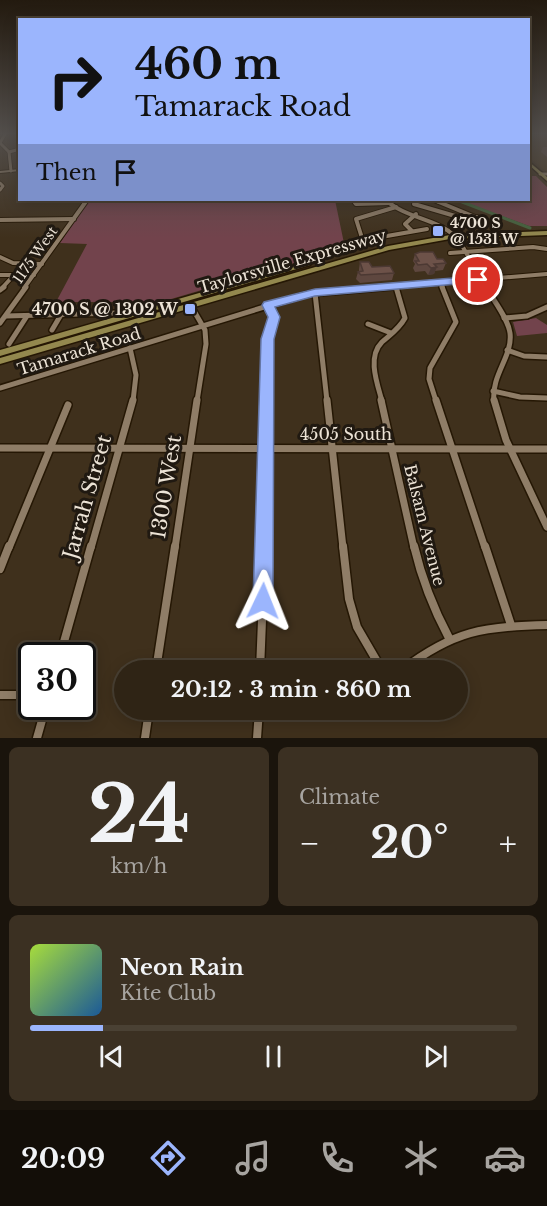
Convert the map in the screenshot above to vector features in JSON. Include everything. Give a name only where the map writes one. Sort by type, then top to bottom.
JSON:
[{"type":"main road","points":[[534,168],[547,180]]},
{"type":"main road","points":[[454,235],[547,231]]},
{"type":"main road","name":"Taylorsville Expressway","points":[[0,353],[365,249],[454,235]]},
{"type":"main road","name":"Taylorsville Expressway","points":[[0,361],[367,253],[454,235]]},
{"type":"street","points":[[0,172],[18,170]]},
{"type":"street","points":[[540,174],[547,174]]},
{"type":"street","points":[[0,183],[3,186],[0,190]]},
{"type":"street","name":"1175 West","points":[[0,323],[86,201]]},
{"type":"street","points":[[362,202],[387,201],[396,207],[440,223],[454,235]]},
{"type":"street","points":[[406,211],[418,201]]},
{"type":"street","points":[[414,204],[462,218],[477,217],[437,201]]},
{"type":"street","points":[[396,207],[356,219],[364,240],[427,229]]},
{"type":"street","points":[[412,231],[405,224],[416,214]]},
{"type":"street","points":[[0,220],[74,219]]},
{"type":"street","points":[[460,242],[511,334],[493,391],[498,417],[545,517],[547,527]]},
{"type":"street","points":[[450,253],[533,247],[547,249]]},
{"type":"street","points":[[0,258],[11,262],[43,263]]},
{"type":"street","name":"Tamarack Road","points":[[0,388],[315,292],[547,274]]},
{"type":"street","points":[[0,275],[34,275]]},
{"type":"street","points":[[0,290],[8,285],[14,275]]},
{"type":"street","points":[[440,282],[456,322],[430,368],[429,379],[511,625]]},
{"type":"street","name":"Balsam Avenue","points":[[396,286],[405,318],[401,326],[379,346],[374,364],[422,577],[432,606],[449,638]]},
{"type":"street","points":[[315,292],[352,610],[363,638],[376,660]]},
{"type":"street","points":[[260,660],[268,339],[274,317],[268,305]]},
{"type":"street","points":[[504,318],[527,316],[547,307]]},
{"type":"street","name":"1300 West","points":[[158,660],[206,344],[206,334],[194,311]]},
{"type":"street","points":[[52,330],[62,313]]},
{"type":"street","points":[[6,316],[117,313]]},
{"type":"street","points":[[9,344],[27,316]]},
{"type":"street","points":[[368,324],[392,333]]},
{"type":"street","name":"Jarrah Street","points":[[64,642],[136,388],[135,366],[130,348]]},
{"type":"street","points":[[507,350],[524,356],[547,357]]},
{"type":"street","points":[[493,391],[520,397],[547,398]]},
{"type":"street","points":[[0,569],[68,405]]},
{"type":"street","name":"4505 South","points":[[0,448],[547,449]]},
{"type":"street","points":[[415,660],[449,638],[479,628],[547,625]]},
{"type":"street","points":[[0,695],[18,695]]},
{"type":"street","points":[[37,738],[42,720]]},
{"type":"street","points":[[145,738],[148,720]]},
{"type":"street","points":[[257,738],[258,720]]},
{"type":"shaded area","points":[[530,176],[536,176],[547,187],[547,226],[529,226],[462,201],[530,201]]},
{"type":"shaded area","points":[[88,201],[335,201],[345,248],[161,302],[56,302],[87,244],[60,243]]},
{"type":"shaded area","points":[[536,318],[547,325],[547,333],[517,336],[513,322]]},
{"type":"building","points":[[433,252],[437,259],[443,259],[446,263],[434,264],[437,267],[431,268],[427,264],[418,265],[415,261],[419,261],[415,254]]},
{"type":"building","points":[[360,262],[369,262],[372,267],[390,266],[394,273],[361,275],[358,272],[363,271]]},
{"type":"waterway","points":[[460,201],[530,228]]},
{"type":"place","name":"4700 S @ 1531 W","points":[[438,231]]},
{"type":"place","name":"4700 S @ 1302 W","points":[[190,309]]},
{"type":"route","points":[[263,601],[268,339],[274,317],[268,305],[315,292],[478,280]]}]
